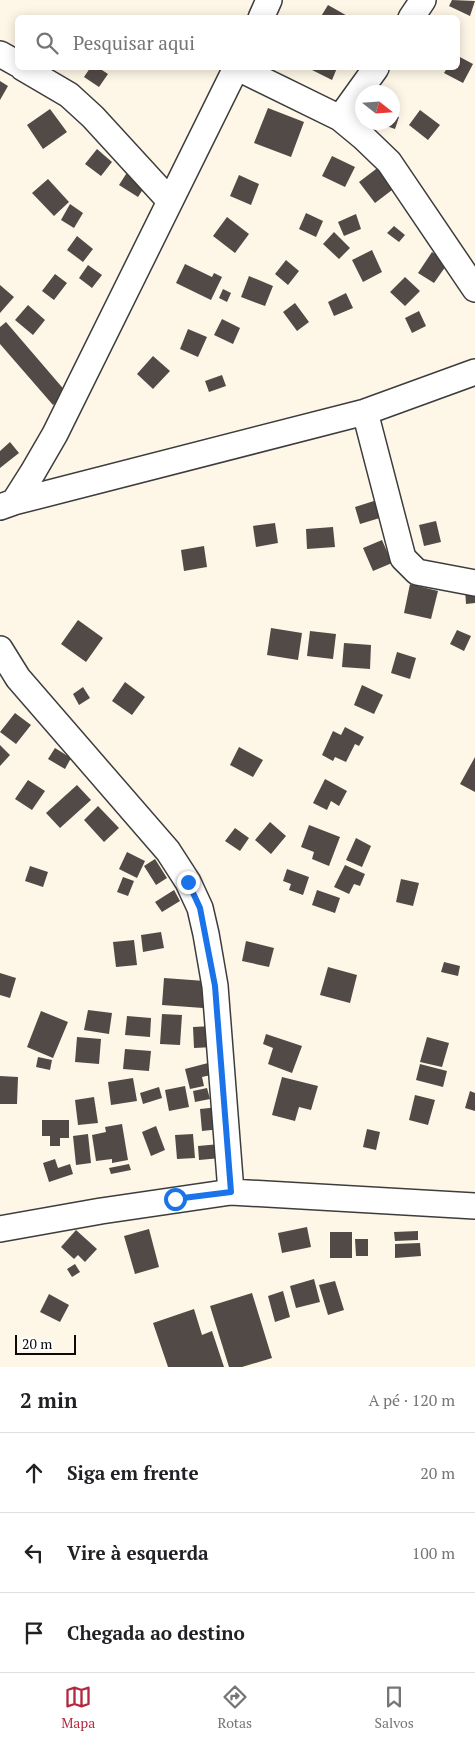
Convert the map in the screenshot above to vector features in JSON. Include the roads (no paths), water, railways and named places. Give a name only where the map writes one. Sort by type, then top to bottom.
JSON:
[{"type":"street","points":[[262,15],[269,0]]},
{"type":"street","points":[[413,15],[423,0]]},
{"type":"street","points":[[0,54],[15,62]]},
{"type":"street","points":[[27,70],[69,94],[93,117],[170,201]]},
{"type":"street","points":[[7,505],[33,472],[55,434],[236,70]]},
{"type":"street","points":[[241,70],[340,118],[389,162],[475,289]]},
{"type":"street","points":[[340,118],[375,70]]},
{"type":"street","points":[[7,505],[365,412],[475,372]]},
{"type":"street","points":[[365,412],[403,558],[417,572],[475,583]]},
{"type":"street","points":[[0,649],[18,678],[168,851],[188,882],[200,908],[215,986],[231,1192]]},
{"type":"street","points":[[0,1229],[129,1206],[231,1192],[475,1206]]}]
